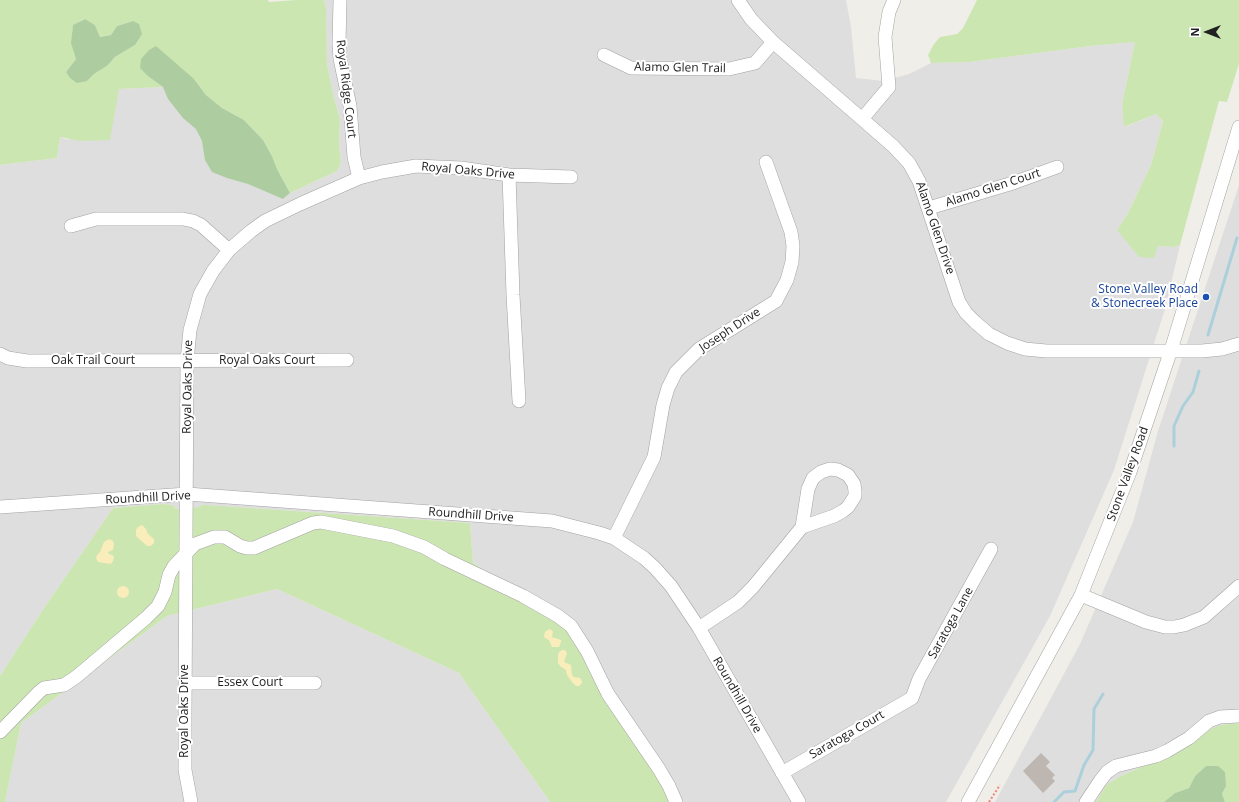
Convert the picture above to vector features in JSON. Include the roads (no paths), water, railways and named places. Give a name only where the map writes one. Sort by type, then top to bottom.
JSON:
[{"type":"street","name":"Royal Ridge Court","points":[[340,0],[340,60],[350,106],[354,157],[358,178]]},
{"type":"street","name":"Alamo Glen Drive","points":[[738,0],[751,19],[773,42],[893,146],[909,164],[920,181],[959,302],[966,313],[989,334],[1007,343],[1026,349],[1046,350],[1202,351],[1222,349],[1239,344]]},
{"type":"street","points":[[862,119],[888,87],[885,37],[889,12],[894,0]]},
{"type":"street","name":"Alamo Glen Trail","points":[[604,55],[631,68],[730,69],[755,63],[773,42]]},
{"type":"street","name":"Stone Valley Road","points":[[969,802],[1081,595],[1130,472],[1172,350],[1239,127]]},
{"type":"street","name":"Joseph Drive","points":[[614,538],[654,457],[662,405],[676,372],[699,349],[776,301],[787,280],[792,262],[793,246],[791,232],[766,162]]},
{"type":"street","name":"Royal Oaks Drive","points":[[191,802],[185,770],[187,361],[190,330],[200,294],[213,270],[229,250],[265,221],[358,178],[399,168],[416,166],[461,168],[509,175],[572,177]]},
{"type":"street","name":"Alamo Glen Court","points":[[929,208],[1014,183],[1058,167]]},
{"type":"street","points":[[509,175],[508,186],[519,401]]},
{"type":"street","points":[[71,226],[96,219],[183,219],[193,221],[201,225],[229,250]]},
{"type":"street","name":"Oak Trail Court","points":[[0,354],[8,358],[27,361],[187,361]]},
{"type":"street","name":"Royal Oaks Court","points":[[187,361],[347,360]]},
{"type":"street","points":[[699,628],[738,602],[753,587],[802,526],[807,495],[813,478],[821,472],[830,469],[838,470],[848,475],[854,484],[855,496],[848,507],[828,518],[802,526]]},
{"type":"street","name":"Roundhill Drive","points":[[0,507],[187,494],[552,521],[583,528],[614,538],[632,549],[655,568],[671,586],[699,628],[799,802]]},
{"type":"street","points":[[0,732],[44,688],[64,685],[76,677],[146,618],[158,606],[165,592],[174,566],[195,544],[214,537],[225,537],[240,546],[254,548],[313,523],[321,522],[376,532],[424,547],[445,559],[523,596],[558,616],[571,626],[587,651],[608,694],[659,769],[676,802]]},
{"type":"street","name":"Saratoga Lane","points":[[912,698],[920,679],[991,549]]},
{"type":"street","points":[[1081,595],[1146,622],[1166,627],[1174,627],[1184,625],[1204,617],[1239,586]]},
{"type":"street","name":"Essex Court","points":[[185,683],[315,683]]},
{"type":"street","name":"Saratoga Court","points":[[782,773],[912,698]]},
{"type":"street","points":[[1086,802],[1107,772],[1116,766],[1156,756],[1189,738],[1210,721],[1220,717],[1239,716]]},
{"type":"waterway","points":[[1208,335],[1237,238]]},
{"type":"waterway","points":[[1174,446],[1174,426],[1183,406],[1193,392],[1199,371]]},
{"type":"waterway","points":[[1054,802],[1064,792],[1075,791],[1084,765],[1093,750],[1094,709],[1103,694]]},
{"type":"place","name":"Stone Valley Road & Stonecreek Place","points":[[1206,297]]}]
